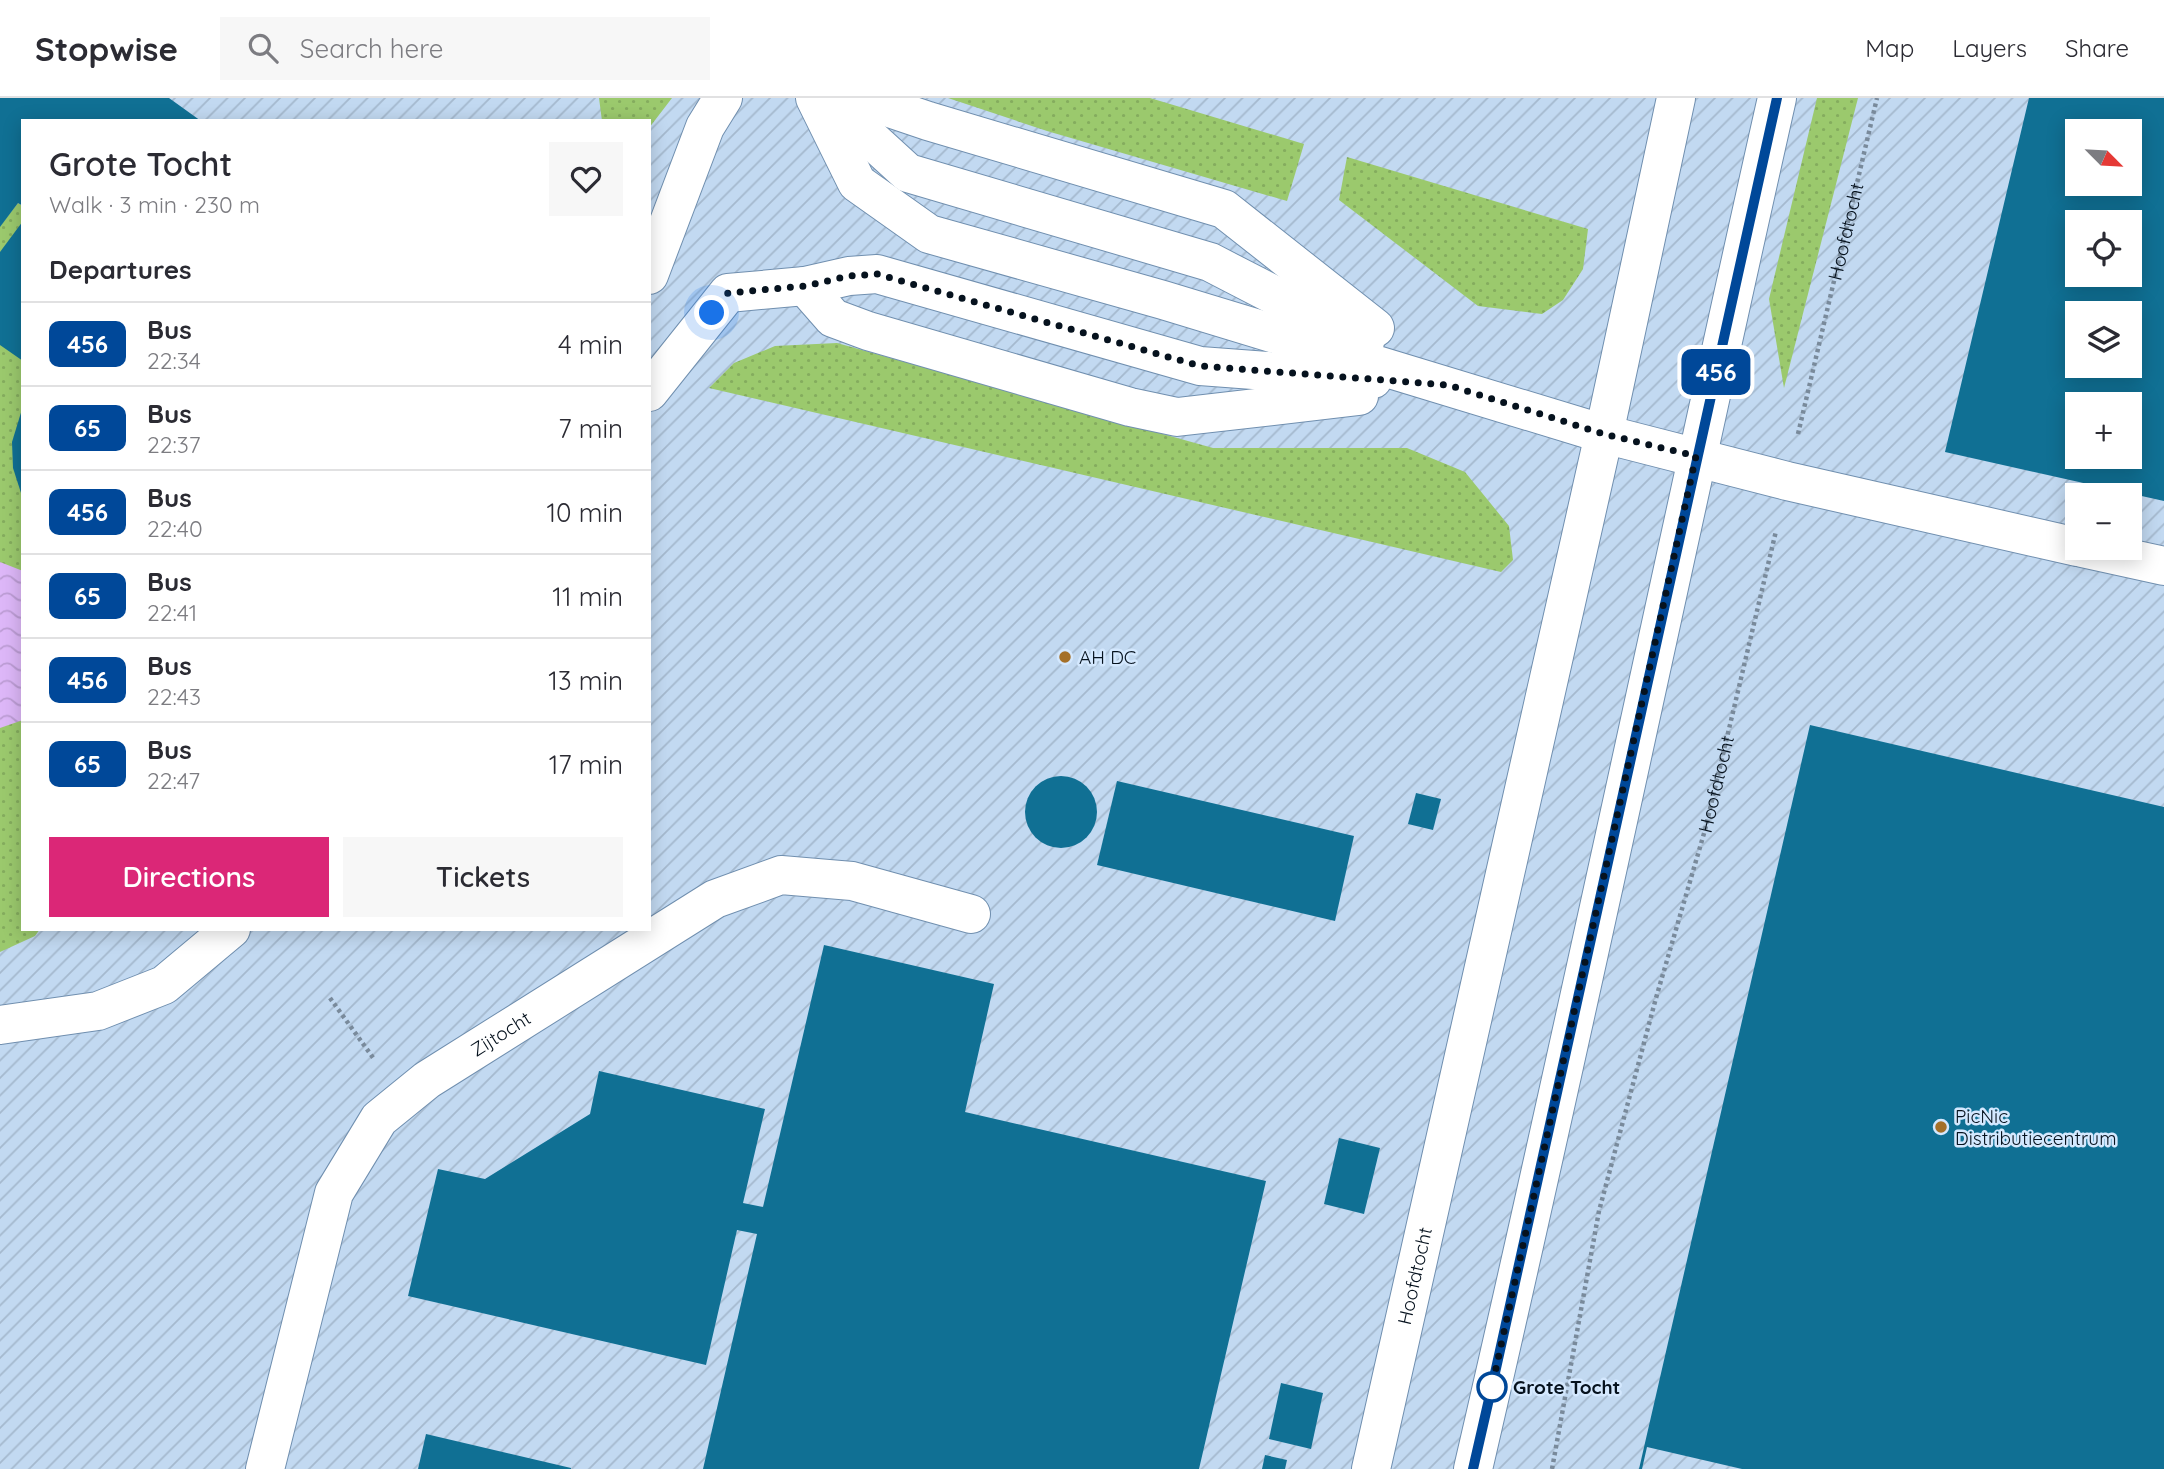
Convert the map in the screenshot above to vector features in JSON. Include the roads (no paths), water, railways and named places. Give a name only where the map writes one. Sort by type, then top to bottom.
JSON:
[{"type":"street","points":[[651,270],[705,127],[723,98]]},
{"type":"street","points":[[815,98],[857,183],[929,234],[1163,300],[1604,434],[1787,481],[2065,544]]},
{"type":"street","points":[[826,98],[908,173],[1210,262],[1448,385]]},
{"type":"street","points":[[860,98],[1224,209],[1448,385]]},
{"type":"street","name":"Hoofdtocht","points":[[1371,1469],[1604,434],[1676,98]]},
{"type":"street","points":[[1474,1469],[1777,98]]},
{"type":"street","points":[[651,389],[728,293],[805,286],[849,276],[877,274],[1200,366],[1448,385]]},
{"type":"street","points":[[805,286],[833,317],[868,331],[1130,407],[1177,417],[1448,385]]},
{"type":"street","points":[[2137,560],[2164,566]]},
{"type":"street","name":"Zijtocht","points":[[265,1469],[334,1193],[379,1119],[428,1080],[715,900],[781,875],[852,881],[971,914]]},
{"type":"street","points":[[0,1025],[98,1011],[164,985],[229,931]]},
{"type":"water","points":[[0,562],[21,570],[21,721],[0,728]]},
{"type":"place","name":"AH DC","points":[[1065,657]]},
{"type":"place","name":"PicNic Distributiecentrum","points":[[1941,1127]]},
{"type":"place","name":"Grote Tocht","points":[[1492,1387]]}]
